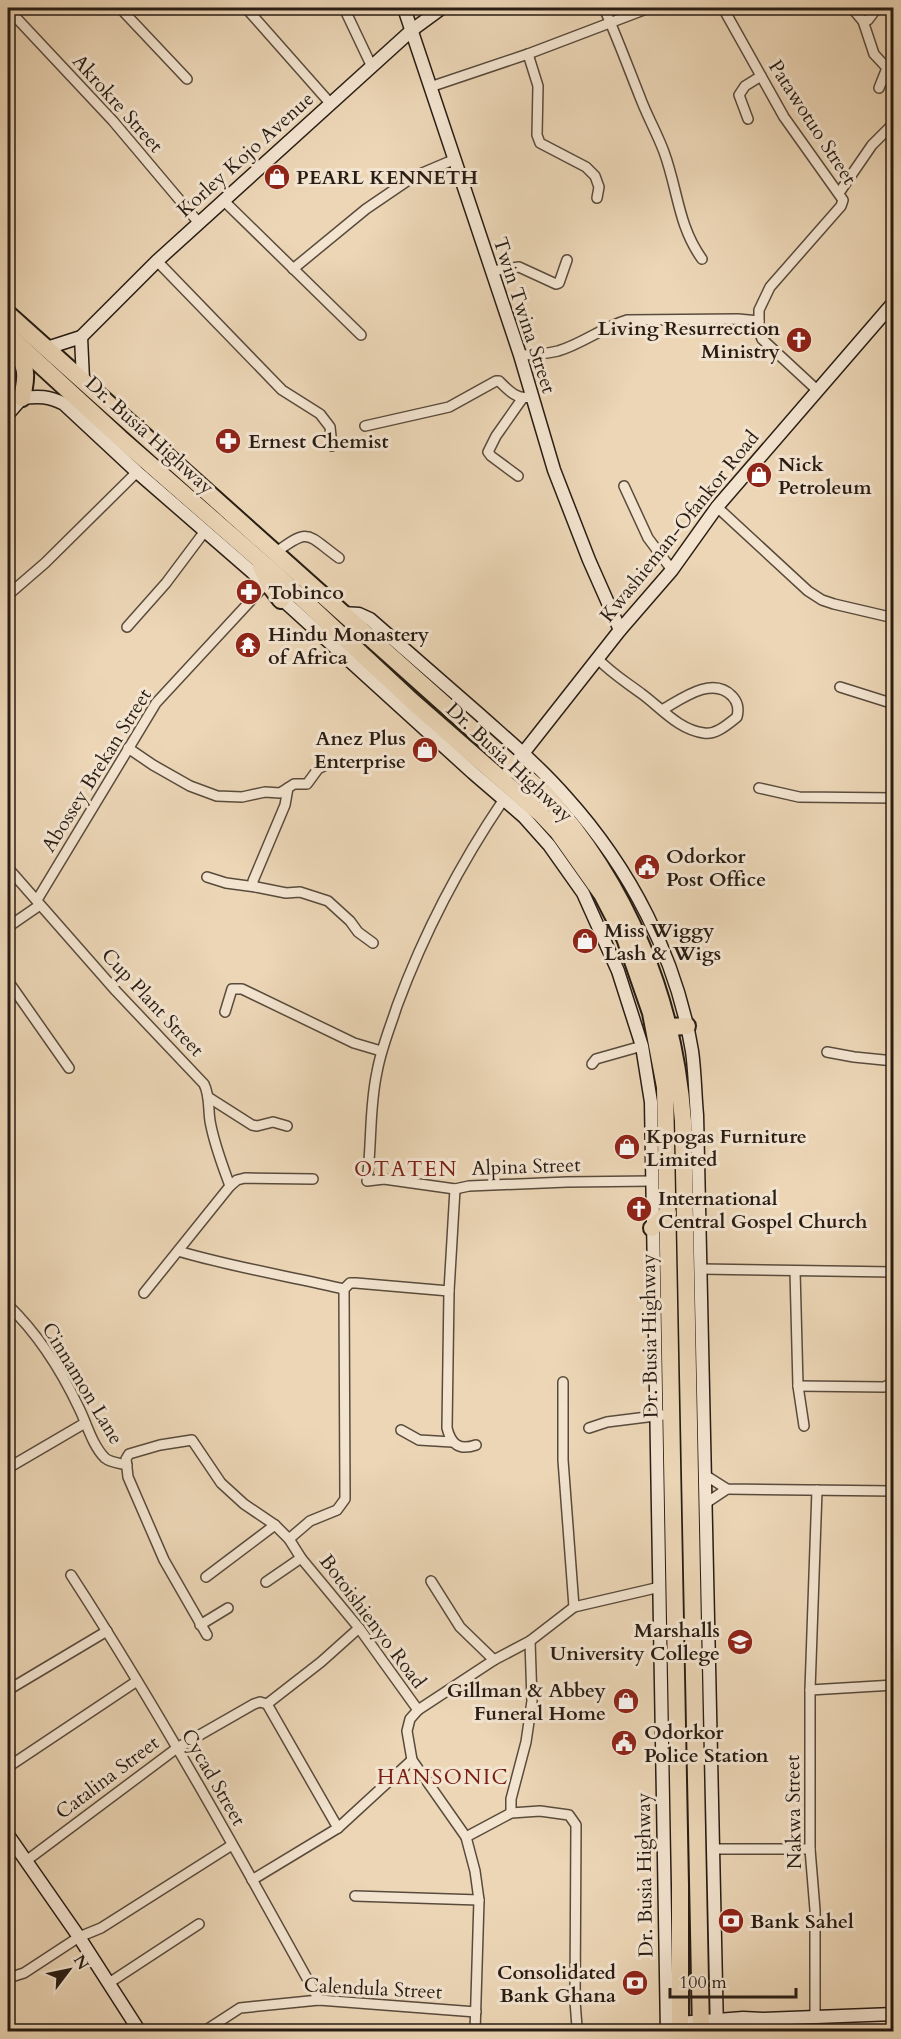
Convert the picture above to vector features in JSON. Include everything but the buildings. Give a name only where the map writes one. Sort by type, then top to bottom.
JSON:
[{"type":"highway","name":"Dr. Busia Highway","points":[[8,314],[341,613],[518,759],[576,831],[603,870],[628,915],[657,986],[669,1027],[681,1095],[683,1121],[696,1715],[698,2028]]},
{"type":"highway","name":"Dr. Busia Highway","points":[[8,335],[263,573],[381,672],[541,814],[574,853],[610,909],[634,960],[651,1012],[665,1087],[668,1213],[664,1415],[673,1522],[680,1886],[698,2028]]},
{"type":"highway","points":[[8,335],[25,369],[27,378],[22,398]]},
{"type":"highway","points":[[263,573],[281,600]]},
{"type":"highway","points":[[381,672],[404,678],[411,683],[492,755],[518,759]]},
{"type":"highway","points":[[502,780],[513,778],[520,781],[576,831]]},
{"type":"highway","points":[[669,1027],[687,1026]]},
{"type":"highway","points":[[652,1228],[668,1213]]},
{"type":"highway","points":[[673,1522],[677,1527],[683,1529],[689,1527],[692,1521]]},
{"type":"highway","points":[[676,1716],[684,1709],[691,1710],[696,1715]]},
{"type":"street","points":[[120,8],[187,80]]},
{"type":"street","points":[[246,8],[330,104]]},
{"type":"street","points":[[344,8],[372,67]]},
{"type":"street","name":"Twin Twina Street","points":[[404,8],[520,355],[527,398],[565,500],[620,630]]},
{"type":"street","name":"Korley Kojo Avenue","points":[[47,348],[81,337],[157,261],[223,200],[412,30],[442,8]]},
{"type":"street","points":[[604,8],[663,148],[674,180],[683,225],[702,259]]},
{"type":"street","points":[[430,87],[528,54],[649,8]]},
{"type":"street","name":"Patawotuo Street","points":[[723,8],[784,117],[843,200],[841,206],[770,287],[759,310],[759,321]]},
{"type":"street","points":[[852,8],[863,21],[874,54],[887,68],[879,88]]},
{"type":"street","points":[[863,21],[868,20],[877,8]]},
{"type":"street","name":"Akrokre Street","points":[[8,9],[113,121],[199,223]]},
{"type":"street","points":[[528,54],[538,86],[537,135],[540,143],[586,167],[595,176],[599,187],[597,198]]},
{"type":"street","points":[[748,119],[739,95],[745,86],[761,76]]},
{"type":"street","points":[[839,193],[872,146],[894,123]]},
{"type":"street","points":[[293,269],[366,209],[413,177],[453,160]]},
{"type":"street","points":[[223,200],[361,335]]},
{"type":"street","points":[[491,271],[519,267],[556,284],[559,283],[567,260]]},
{"type":"street","points":[[157,261],[282,390],[320,414],[330,427],[332,446]]},
{"type":"street","name":"Kwashieman-Ofankor Road","points":[[502,780],[620,630],[672,570],[717,507],[894,302]]},
{"type":"street","points":[[520,355],[541,355],[558,351],[627,320],[759,321],[762,339],[817,390]]},
{"type":"street","points":[[81,337],[83,380]]},
{"type":"street","points":[[365,426],[449,407],[499,381],[512,393],[527,398],[496,436],[488,452],[518,476]]},
{"type":"street","points":[[8,414],[22,398],[51,397],[64,404],[205,531],[263,573]]},
{"type":"street","points":[[8,595],[45,563],[137,472]]},
{"type":"street","points":[[624,486],[652,546],[672,570]]},
{"type":"street","points":[[717,507],[808,591],[822,600],[894,618]]},
{"type":"street","points":[[128,627],[166,583],[205,531]]},
{"type":"street","points":[[275,553],[296,537],[304,535],[339,558]]},
{"type":"street","name":"Abossey Brekan Street","points":[[39,902],[156,703],[263,573]]},
{"type":"street","name":"Dr. Busia Highway","points":[[281,600],[504,799],[549,845],[583,893],[618,971],[642,1046],[651,1102],[652,1228],[664,1415],[660,1587],[698,2028]]},
{"type":"street","points":[[598,659],[610,672],[674,720],[688,728],[706,734],[717,731],[737,717],[739,708],[733,696],[718,688],[696,691],[662,710]]},
{"type":"street","points":[[840,687],[894,704]]},
{"type":"street","points":[[537,736],[536,759],[541,771]]},
{"type":"street","points":[[128,748],[190,786],[217,796],[242,797],[265,792],[280,793],[294,784],[307,784],[317,770],[326,765]]},
{"type":"street","name":"Dr. Busia Highway","points":[[518,759],[541,771],[566,796],[601,840],[633,887],[658,938],[670,971],[687,1026],[692,1052],[697,1115],[714,1849],[698,2028]]},
{"type":"street","points":[[256,887],[253,881],[285,805],[288,788]]},
{"type":"street","points":[[759,788],[799,797],[894,798]]},
{"type":"street","points":[[225,1012],[232,989],[242,989],[354,1043],[381,1052],[419,949],[481,833],[504,799]]},
{"type":"street","name":"Cup Plant Street","points":[[8,868],[116,990],[200,1080],[208,1096],[252,1125],[273,1122],[287,1126]]},
{"type":"street","points":[[207,877],[226,883],[286,893],[300,892],[328,901],[373,944]]},
{"type":"street","points":[[8,927],[39,902]]},
{"type":"street","points":[[8,981],[69,1068]]},
{"type":"street","points":[[591,1064],[596,1059],[642,1046]]},
{"type":"street","name":"Alpina Street","points":[[381,1052],[370,1119],[367,1181],[384,1179],[455,1189],[470,1186],[567,1182],[653,1181]]},
{"type":"street","points":[[827,1052],[894,1061]]},
{"type":"street","points":[[208,1096],[213,1139],[230,1185]]},
{"type":"street","points":[[144,1293],[230,1185],[237,1180],[313,1179]]},
{"type":"street","points":[[455,1189],[449,1291],[450,1361],[446,1421],[449,1437],[457,1446],[468,1448],[476,1444]]},
{"type":"street","points":[[178,1251],[259,1272],[344,1289]]},
{"type":"street","points":[[701,1269],[894,1272]]},
{"type":"street","points":[[795,1271],[798,1386],[804,1426]]},
{"type":"street","points":[[289,1539],[310,1521],[337,1510],[345,1499],[344,1289],[346,1285],[356,1283],[449,1291]]},
{"type":"street","name":"Cinnamon Lane","points":[[8,1305],[48,1353],[105,1458],[127,1465],[128,1477],[164,1560],[207,1635]]},
{"type":"street","points":[[563,1382],[563,1460],[574,1607]]},
{"type":"street","points":[[798,1386],[884,1387],[894,1382]]},
{"type":"street","points":[[589,1428],[608,1422],[664,1415]]},
{"type":"street","points":[[8,1468],[85,1423]]},
{"type":"street","points":[[401,1430],[419,1440],[452,1442]]},
{"type":"street","name":"Botoishienyo Road","points":[[127,1465],[126,1459],[129,1454],[160,1445],[192,1440],[221,1483],[244,1504],[275,1525],[289,1539],[301,1558],[359,1628],[418,1710],[410,1719],[408,1730],[412,1760],[466,1837],[475,1871],[479,1900],[475,2031]]},
{"type":"street","points":[[705,1475],[727,1489],[894,1491]]},
{"type":"street","points":[[706,1503],[727,1489]]},
{"type":"street","name":"Nakwa Street","points":[[814,2017],[814,1910],[810,1849],[810,1690],[817,1490]]},
{"type":"street","points":[[206,1577],[275,1525]]},
{"type":"street","points":[[266,1582],[301,1558]]},
{"type":"street","name":"Cycad Street","points":[[70,1575],[107,1631],[177,1748],[319,2000]]},
{"type":"street","points":[[431,1581],[460,1626],[494,1660]]},
{"type":"street","points":[[418,1710],[494,1660],[530,1641],[574,1607],[660,1587]]},
{"type":"street","points":[[200,1624],[228,1608]]},
{"type":"street","name":"Catalina Street","points":[[26,1861],[177,1748],[254,1704],[261,1702],[267,1704],[321,1662],[359,1628]]},
{"type":"street","points":[[8,1690],[107,1631]]},
{"type":"street","points":[[511,1813],[511,1799],[526,1742],[532,1701],[530,1641]]},
{"type":"street","points":[[8,1767],[137,1681]]},
{"type":"street","points":[[810,1690],[894,1685]]},
{"type":"street","points":[[267,1704],[338,1828]]},
{"type":"street","points":[[252,1880],[338,1828],[412,1760]]},
{"type":"street","points":[[466,1837],[511,1813],[540,1811],[569,1815],[576,1825],[575,2001],[577,2027],[575,2031]]},
{"type":"street","points":[[8,1835],[79,1937],[140,2031]]},
{"type":"street","points":[[8,1978],[24,1973],[79,1937],[101,1928],[232,1845]]},
{"type":"street","points":[[714,1849],[810,1849]]},
{"type":"street","points":[[356,1896],[479,1900]]},
{"type":"street","points":[[109,1983],[199,1924]]},
{"type":"street","name":"Calendula Street","points":[[203,2031],[240,2008],[319,2000],[476,2012]]},
{"type":"street","points":[[698,2028],[743,2018],[894,2014]]},
{"type":"place","name":"PEARL KENNETH","points":[[277,177]]},
{"type":"place","name":"Living Resurrection Ministry","points":[[799,340]]},
{"type":"place","name":"Ernest Chemist","points":[[228,441]]},
{"type":"place","name":"Nick Petroleum","points":[[759,475]]},
{"type":"place","name":"Tobinco","points":[[249,592]]},
{"type":"place","name":"Hindu Monastery of Africa","points":[[248,645]]},
{"type":"place","name":"Anez Plus Enterprise","points":[[425,750]]},
{"type":"place","name":"Odorkor Post Office","points":[[647,867]]},
{"type":"place","name":"Miss Wiggy Lash & Wigs","points":[[585,941]]},
{"type":"place","name":"Kpogas Furniture Limited","points":[[627,1147]]},
{"type":"place","name":"International Central Gospel Church","points":[[639,1209]]},
{"type":"place","name":"Marshalls University College","points":[[740,1642]]},
{"type":"place","name":"Gillman & Abbey Funeral Home","points":[[626,1701]]},
{"type":"place","name":"Odorkor Police Station","points":[[624,1743]]},
{"type":"place","name":"Bank Sahel","points":[[731,1921]]},
{"type":"place","name":"Consolidated Bank Ghana","points":[[635,1983]]},
{"type":"district","name":"OTATEN","points":[[406,1169]]},
{"type":"district","name":"HANSONIC","points":[[443,1777]]}]
